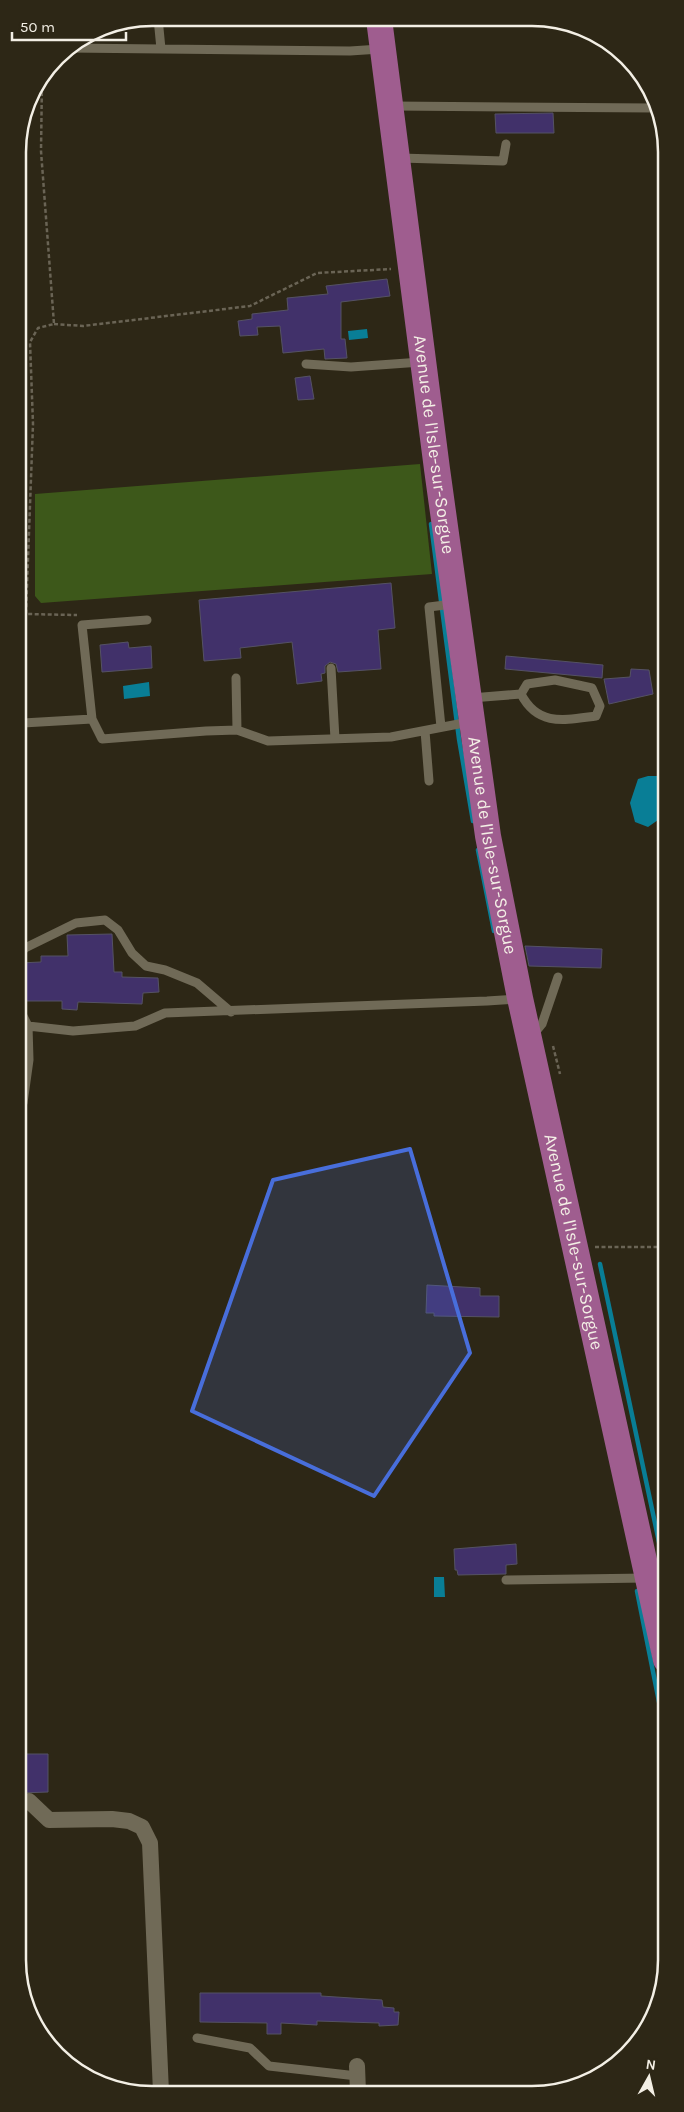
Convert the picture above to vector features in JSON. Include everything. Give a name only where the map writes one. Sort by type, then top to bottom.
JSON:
[{"type":"main road","name":"Avenue de l'Isle-sur-Sorgue","points":[[380,26],[423,362],[488,836],[520,998],[577,1249],[657,1620]]},
{"type":"street","points":[[29,1801],[49,1820],[129,1821],[142,1826],[150,1843],[161,2086]]},
{"type":"lane","points":[[159,27],[162,49]]},
{"type":"lane","points":[[82,48],[350,51],[383,49]]},
{"type":"lane","points":[[390,106],[649,108]]},
{"type":"lane","points":[[397,157],[503,161],[506,144]]},
{"type":"lane","points":[[306,364],[351,367],[423,362]]},
{"type":"lane","points":[[441,727],[429,607],[456,604]]},
{"type":"lane","points":[[148,620],[82,625],[92,719],[102,739],[237,730],[268,741],[390,737],[441,727],[470,710],[521,694],[527,684],[555,680],[592,688],[600,706],[596,716],[560,720],[540,716],[528,707],[521,694]]},
{"type":"lane","points":[[331,668],[335,739]]},
{"type":"lane","points":[[236,678],[237,730]]},
{"type":"lane","points":[[27,722],[92,719]]},
{"type":"lane","points":[[425,731],[429,781]]},
{"type":"lane","points":[[27,947],[76,923],[105,920],[118,930],[132,953],[146,966],[164,970],[197,983],[231,1012]]},
{"type":"lane","points":[[530,1039],[542,1024],[558,976]]},
{"type":"lane","points":[[28,1026],[73,1031],[135,1026],[165,1013],[487,1002],[520,998]]},
{"type":"lane","points":[[26,1078],[29,1060],[27,1023]]},
{"type":"lane","points":[[506,1580],[648,1578]]},
{"type":"lane","points":[[197,2038],[250,2048],[270,2066],[357,2078]]},
{"type":"path","points":[[42,91],[41,151],[54,324]]},
{"type":"path","points":[[27,594],[33,424],[30,342],[38,328],[54,324],[83,326],[250,306],[317,273],[411,268]]},
{"type":"path","points":[[27,614],[83,614],[82,625]]},
{"type":"path","points":[[577,1249],[597,1246],[657,1247]]},
{"type":"highlighted area","points":[[410,1149],[470,1353],[374,1496],[192,1411],[273,1180]]},
{"type":"green space","points":[[420,464],[432,574],[41,603],[35,596],[35,494]]},
{"type":"water","points":[[367,329],[368,338],[349,340],[348,331]]},
{"type":"water","points":[[149,682],[150,696],[124,699],[123,686]]},
{"type":"water","points":[[658,776],[658,820],[648,827],[635,822],[630,803],[638,779]]},
{"type":"water","points":[[434,1577],[444,1577],[445,1597],[434,1597]]},
{"type":"building","points":[[553,113],[554,133],[496,133],[495,114]]},
{"type":"building","points":[[387,279],[390,296],[341,302],[341,339],[345,339],[347,358],[325,359],[324,349],[283,353],[280,326],[257,327],[258,335],[240,336],[238,321],[252,319],[252,314],[288,310],[287,298],[328,294],[326,286]]},
{"type":"building","points":[[310,376],[314,399],[298,400],[295,378]]},
{"type":"building","points":[[391,583],[395,628],[378,630],[381,669],[338,672],[336,664],[330,662],[325,666],[325,673],[321,674],[322,681],[297,684],[292,642],[240,648],[241,658],[204,661],[199,600]]},
{"type":"building","points":[[128,642],[129,648],[151,646],[152,668],[102,672],[100,645]]},
{"type":"building","points":[[506,656],[603,665],[602,678],[505,669]]},
{"type":"building","points":[[631,669],[649,670],[653,694],[609,704],[604,679],[630,677]]},
{"type":"building","points":[[112,934],[114,972],[122,972],[122,977],[158,978],[159,992],[143,993],[142,1004],[78,1002],[77,1010],[62,1009],[62,1001],[27,1001],[27,963],[41,962],[41,956],[68,956],[67,935]]},
{"type":"building","points":[[525,946],[602,949],[601,968],[529,966]]},
{"type":"building","points":[[427,1285],[480,1288],[480,1296],[499,1296],[499,1317],[434,1316],[434,1313],[426,1313]]},
{"type":"building","points":[[516,1544],[517,1564],[506,1565],[506,1574],[458,1575],[457,1570],[455,1570],[454,1549]]},
{"type":"building","points":[[26,1754],[48,1754],[48,1792],[26,1793]]},
{"type":"building","points":[[200,1993],[321,1993],[321,1996],[382,2000],[383,2007],[394,2008],[394,2012],[399,2012],[398,2025],[379,2026],[379,2023],[317,2021],[317,2025],[281,2023],[281,2034],[267,2034],[267,2023],[200,2022]]},
{"type":"waterway","points":[[431,524],[459,739],[473,821]]},
{"type":"waterway","points":[[478,850],[494,931]]},
{"type":"waterway","points":[[600,1264],[657,1534]]},
{"type":"waterway","points":[[637,1591],[657,1692]]}]
